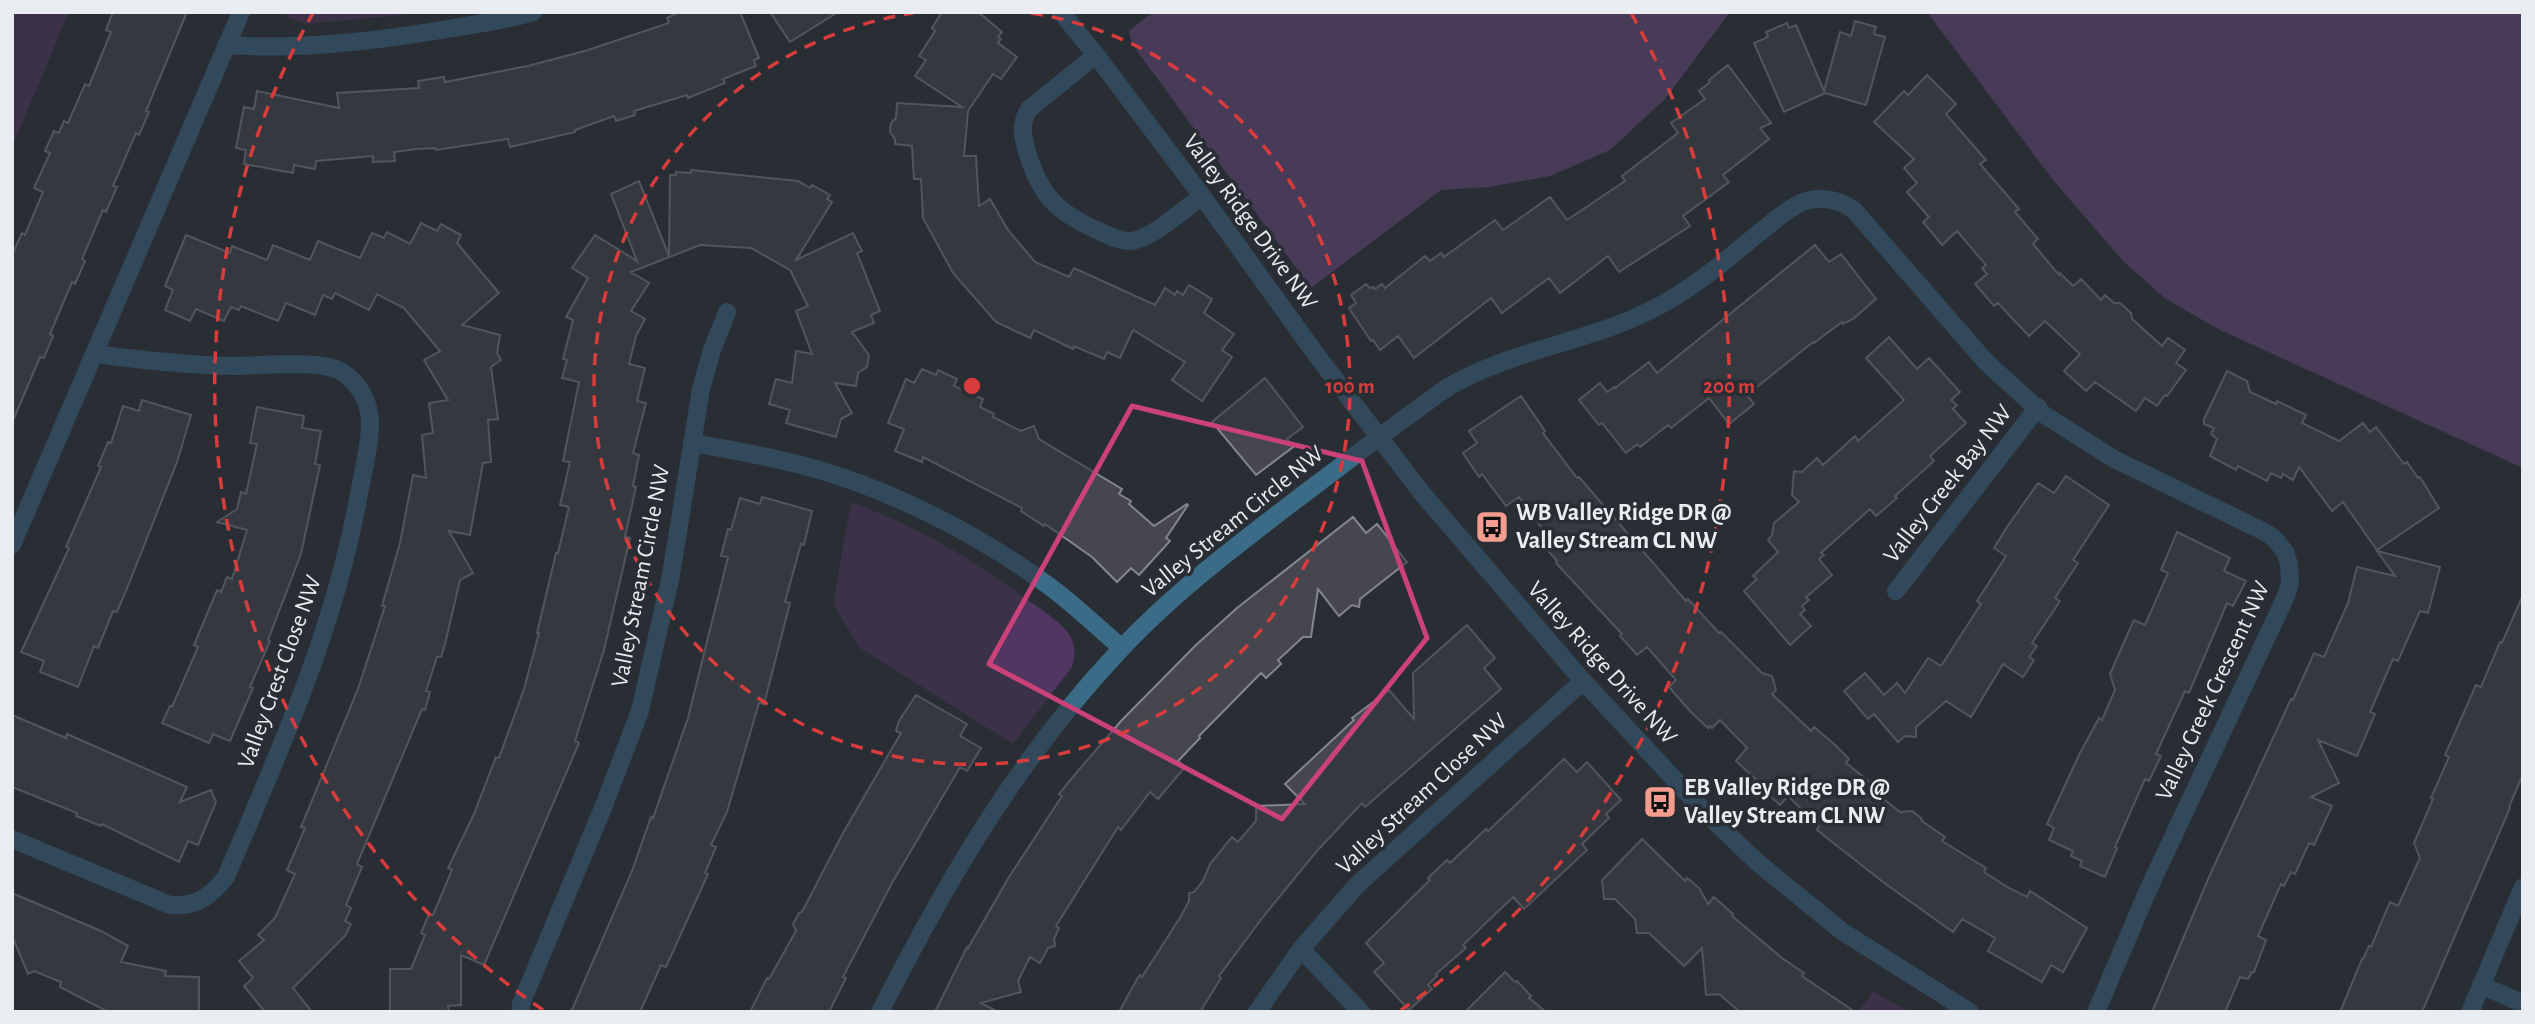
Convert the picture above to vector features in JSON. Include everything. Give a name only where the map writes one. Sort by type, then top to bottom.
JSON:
[{"type":"street","points":[[12,545],[241,12]]},
{"type":"street","points":[[226,45],[299,46],[410,36],[533,12]]},
{"type":"street","name":"Valley Ridge Drive NW","points":[[1061,12],[1202,196],[1430,503],[1583,681],[1702,808],[1758,863],[1843,932],[1970,1012]]},
{"type":"street","points":[[1096,55],[1029,109],[1023,119],[1022,136],[1035,177],[1050,201],[1060,211],[1080,222],[1130,241],[1146,237],[1202,196]]},
{"type":"street","name":"Valley Creek Crescent NW","points":[[1379,437],[1449,387],[1506,359],[1601,332],[1637,318],[1676,296],[1802,202],[1827,198],[1853,209],[1986,362],[2053,421],[2114,459],[2265,532],[2285,552],[2290,575],[2286,596],[2149,888],[2096,1012]]},
{"type":"street","points":[[692,443],[701,389],[727,312]]},
{"type":"street","name":"Valley Crest Close NW","points":[[12,839],[170,905],[191,905],[215,892],[226,877],[289,730],[321,644],[350,543],[362,478],[370,422],[368,408],[361,391],[341,372],[315,365],[231,366],[165,363],[95,354]]},
{"type":"street","name":"Valley Creek Bay NW","points":[[1896,591],[2038,407]]},
{"type":"street","name":"Valley Stream Circle NW","points":[[880,1012],[918,938],[1001,798],[1066,711],[1122,648],[1199,576],[1379,437]]},
{"type":"street","name":"Valley Stream Circle NW","points":[[520,1012],[640,711],[671,575],[692,443],[804,466],[906,503],[951,524],[1051,587],[1122,648]]},
{"type":"street","name":"Valley Stream Close NW","points":[[1257,1012],[1301,949],[1357,885],[1583,681]]},
{"type":"street","points":[[2470,1012],[2523,887]]},
{"type":"street","points":[[1301,949],[1361,1012]]},
{"type":"street","points":[[2481,985],[2517,1000]]},
{"type":"highlighted area","points":[[1132,406],[1362,461],[1427,638],[1282,819],[989,664]]},
{"type":"shaded area","points":[[12,12],[69,12],[12,147]]},
{"type":"shaded area","points":[[284,12],[431,12],[306,24],[289,18]]},
{"type":"shaded area","points":[[1153,12],[1730,12],[1665,99],[1610,150],[1550,176],[1489,187],[1441,190],[1311,288],[1132,44],[1129,31]]},
{"type":"shaded area","points":[[1927,12],[2523,12],[2523,468],[2218,329],[2166,299],[2124,262],[2053,180]]},
{"type":"shaded area","points":[[851,502],[922,533],[965,557],[1051,617],[1070,636],[1074,651],[1072,667],[1013,744],[860,648],[833,604]]},
{"type":"shaded area","points":[[1873,991],[1910,1012],[1858,1012]]},
{"type":"building","points":[[113,12],[187,12],[146,111],[149,112],[139,135],[136,133],[113,186],[117,187],[106,212],[103,210],[82,259],[85,261],[75,284],[72,282],[50,334],[53,336],[44,358],[40,357],[12,423],[12,255],[22,233],[25,235],[43,192],[34,188],[50,153],[45,151],[54,131],[59,133],[64,121],[68,123],[85,84],[89,86],[111,32],[106,30]]},
{"type":"building","points":[[679,12],[740,12],[759,58],[754,60],[756,66],[723,79],[725,83],[688,98],[687,95],[634,111],[635,115],[616,121],[614,116],[575,132],[510,147],[508,139],[436,150],[394,152],[395,161],[373,162],[373,156],[316,161],[315,169],[294,165],[293,173],[244,164],[246,150],[236,148],[244,107],[254,109],[257,91],[339,108],[337,93],[419,88],[418,81],[444,77],[445,82],[528,66],[588,50],[669,23],[667,18]]},
{"type":"building","points":[[770,12],[838,12],[790,42]]},
{"type":"building","points":[[942,12],[978,12],[1002,32],[998,43],[1017,57],[1001,79],[993,74],[968,111],[964,156],[976,156],[979,206],[990,199],[1008,230],[1035,262],[1069,277],[1074,268],[1155,305],[1165,288],[1175,295],[1177,291],[1183,295],[1189,285],[1212,299],[1204,313],[1234,334],[1222,350],[1232,357],[1202,401],[1172,380],[1185,362],[1133,330],[1120,358],[1107,352],[1104,359],[1074,346],[1073,349],[1034,330],[1030,338],[996,322],[953,273],[923,218],[921,179],[914,179],[912,146],[895,144],[890,132],[891,123],[896,118],[897,103],[962,107],[915,76],[926,60],[919,56],[935,31],[932,28]]},
{"type":"building","points":[[1855,21],[1876,27],[1874,34],[1885,37],[1866,105],[1825,93],[1784,112],[1754,43],[1768,37],[1766,32],[1787,23],[1789,28],[1796,25],[1824,91],[1840,32],[1851,36]]},
{"type":"building","points":[[1728,65],[1771,123],[1760,128],[1769,139],[1723,175],[1729,182],[1683,216],[1690,226],[1619,272],[1608,256],[1560,293],[1549,278],[1502,313],[1491,298],[1414,358],[1398,336],[1380,350],[1373,340],[1371,341],[1349,308],[1356,303],[1351,295],[1366,284],[1375,289],[1382,284],[1385,288],[1425,256],[1430,261],[1441,253],[1444,257],[1495,220],[1503,230],[1550,197],[1567,220],[1625,181],[1622,176],[1678,133],[1671,123],[1705,99],[1699,91]]},
{"type":"building","points":[[1927,75],[1956,104],[1946,114],[1986,160],[1980,164],[2019,209],[2015,212],[2038,239],[2033,244],[2059,275],[2060,273],[2073,286],[2081,279],[2101,300],[2105,295],[2114,303],[2120,303],[2131,313],[2132,319],[2162,346],[2168,338],[2185,350],[2176,363],[2186,370],[2157,406],[2145,398],[2136,411],[2095,382],[2086,391],[2064,371],[2080,354],[2045,321],[2029,336],[1998,303],[1994,306],[1975,284],[1987,274],[1982,268],[1986,265],[1957,231],[1942,245],[1923,222],[1929,217],[1907,192],[1917,183],[1904,168],[1914,159],[1874,122],[1904,91],[1908,95]]},
{"type":"building","points":[[691,170],[798,181],[830,195],[827,199],[832,202],[796,260],[853,233],[862,251],[857,253],[880,311],[871,315],[874,323],[852,332],[869,355],[867,367],[858,373],[856,386],[835,383],[852,413],[841,419],[836,437],[786,423],[790,410],[769,404],[776,379],[792,383],[796,351],[812,354],[796,311],[808,306],[790,270],[751,248],[700,245],[631,272],[649,283],[631,311],[645,319],[636,336],[629,364],[645,368],[637,401],[646,403],[633,453],[639,455],[633,486],[636,487],[625,537],[630,538],[604,650],[575,741],[579,743],[484,965],[461,955],[461,1005],[448,1006],[449,1012],[390,1012],[390,969],[411,969],[425,935],[421,933],[429,914],[433,915],[452,870],[448,868],[474,814],[496,757],[499,758],[524,689],[539,633],[569,507],[560,505],[570,462],[563,461],[579,382],[562,378],[567,360],[563,359],[573,320],[566,317],[588,278],[572,268],[595,235],[637,261],[611,194],[639,181],[669,256],[670,175],[676,175],[676,172],[691,173]]},
{"type":"building","points":[[421,223],[437,231],[441,224],[461,235],[457,243],[499,293],[462,325],[500,335],[497,353],[501,360],[491,367],[498,419],[488,420],[491,462],[483,463],[470,535],[449,531],[473,573],[460,580],[445,644],[441,657],[437,657],[426,691],[430,692],[425,710],[422,709],[357,864],[362,867],[346,905],[351,908],[345,921],[351,924],[345,936],[293,988],[312,1012],[265,1012],[244,986],[253,978],[239,961],[264,940],[258,935],[275,918],[295,874],[287,870],[305,828],[301,827],[358,689],[385,606],[382,606],[400,543],[413,475],[426,478],[422,435],[433,433],[429,403],[448,400],[424,360],[440,351],[404,308],[377,294],[369,310],[335,293],[332,299],[323,295],[315,315],[286,303],[278,321],[241,306],[239,310],[231,307],[224,321],[196,309],[190,321],[165,310],[173,290],[165,286],[186,235],[230,253],[232,246],[267,260],[273,245],[310,260],[318,241],[360,258],[372,233],[384,238],[387,232],[410,244]]},
{"type":"building","points":[[1815,245],[1829,262],[1841,254],[1876,299],[1853,319],[1843,324],[1842,322],[1813,342],[1747,395],[1754,404],[1729,424],[1709,398],[1671,428],[1668,425],[1640,447],[1637,444],[1626,453],[1579,400],[1600,383],[1607,392],[1615,388],[1649,362],[1657,373]]},
{"type":"building","points":[[1889,337],[1917,369],[1929,358],[1960,392],[1951,400],[1957,405],[1953,409],[1966,423],[1930,456],[1934,461],[1895,496],[1897,498],[1876,516],[1870,509],[1821,553],[1824,555],[1819,559],[1832,575],[1806,597],[1809,600],[1802,606],[1805,610],[1800,614],[1811,626],[1790,645],[1744,591],[1757,579],[1753,576],[1778,552],[1768,540],[1772,535],[1774,523],[1799,502],[1792,495],[1794,471],[1802,472],[1817,458],[1823,465],[1855,436],[1858,441],[1904,400],[1866,358]]},
{"type":"building","points":[[922,369],[936,375],[938,370],[957,379],[954,386],[983,399],[980,407],[994,414],[993,417],[1021,431],[1034,426],[1039,439],[1122,489],[1119,494],[1131,501],[1129,504],[1154,526],[1187,504],[1166,538],[1170,541],[1139,575],[1131,568],[1117,582],[1092,557],[1045,524],[1044,526],[1021,511],[1022,508],[923,457],[922,462],[895,451],[904,429],[888,423],[906,379],[914,383]]},
{"type":"building","points":[[2227,371],[2247,381],[2250,392],[2306,415],[2302,423],[2339,441],[2363,423],[2370,432],[2376,427],[2404,464],[2407,462],[2418,478],[2420,477],[2439,508],[2377,550],[2343,502],[2332,511],[2299,467],[2293,480],[2283,474],[2281,478],[2271,473],[2267,481],[2238,466],[2236,470],[2210,456],[2217,439],[2211,434],[2214,428],[2204,424],[2204,419]]},
{"type":"building","points":[[1265,378],[1303,427],[1287,439],[1293,447],[1256,475],[1212,422]]},
{"type":"building","points":[[1521,396],[1545,431],[1543,433],[1577,478],[1579,477],[1686,601],[1688,599],[1719,633],[1762,673],[1772,676],[1776,690],[1772,694],[1811,731],[1814,727],[1834,744],[1849,759],[1846,763],[1880,790],[1876,793],[1900,812],[1912,811],[1945,837],[1942,841],[1986,868],[1984,872],[2009,888],[2027,897],[2030,891],[2087,928],[2063,972],[2051,965],[2042,982],[1988,951],[1995,938],[1962,919],[1953,932],[1817,830],[1819,826],[1788,796],[1780,805],[1760,787],[1762,785],[1736,761],[1747,748],[1720,720],[1712,728],[1708,728],[1690,711],[1669,687],[1676,680],[1647,647],[1637,655],[1620,636],[1622,634],[1556,563],[1536,537],[1543,530],[1519,497],[1506,506],[1482,474],[1479,477],[1463,453],[1477,443],[1469,431]]},
{"type":"building","points":[[142,400],[191,415],[177,462],[130,581],[117,612],[113,611],[98,648],[94,646],[78,687],[40,672],[44,661],[21,652],[69,548],[66,547],[101,467],[98,466],[108,442],[111,443],[123,406],[139,411]]},
{"type":"building","points":[[257,407],[304,416],[302,428],[321,431],[315,464],[320,465],[301,554],[268,640],[270,641],[250,687],[253,688],[230,741],[213,734],[209,743],[162,723],[170,706],[172,707],[198,647],[194,645],[217,590],[221,592],[227,577],[232,579],[247,530],[217,522],[237,509],[241,492],[246,494],[257,444],[250,443]]},
{"type":"building","points":[[2066,476],[2109,505],[2073,560],[2078,563],[2055,598],[2060,601],[2032,643],[2037,646],[2029,657],[2034,660],[2023,677],[2003,664],[1971,717],[1946,701],[1916,727],[1916,737],[1905,736],[1898,742],[1874,714],[1868,719],[1844,691],[1865,673],[1884,695],[1897,683],[1905,693],[1928,658],[1941,666],[1981,604],[1977,601],[2006,556],[1994,548],[2007,527],[2038,483],[2054,493]]},
{"type":"building","points":[[762,497],[812,511],[785,602],[790,603],[764,704],[759,703],[727,812],[711,845],[716,847],[705,873],[708,874],[666,967],[661,965],[640,1012],[571,1012],[632,871],[688,718],[728,557],[721,556],[728,529],[731,530],[740,498],[760,504]]},
{"type":"building","points":[[1353,517],[1366,533],[1377,524],[1407,562],[1360,599],[1359,607],[1352,605],[1339,616],[1318,589],[1311,637],[1303,637],[1278,660],[1281,664],[1266,678],[1261,673],[1178,761],[1185,767],[1158,799],[1150,792],[1121,830],[1118,827],[1056,926],[1059,928],[1054,939],[1055,946],[1048,948],[1040,963],[1030,957],[1018,981],[1021,992],[981,1003],[998,1012],[935,1012],[967,947],[1062,796],[1059,794],[1077,772],[1121,721],[1196,645],[1237,608]]},
{"type":"building","points":[[2177,532],[2230,558],[2224,571],[2246,581],[2233,606],[2227,603],[2189,693],[2185,691],[2156,754],[2161,756],[2149,781],[2145,779],[2105,877],[2080,866],[2082,861],[2071,856],[2073,851],[2049,840],[2054,828],[2047,824],[2079,755],[2099,718],[2102,720],[2115,690],[2110,674],[2134,620],[2145,625],[2168,573],[2161,570]]},
{"type":"building","points":[[2377,551],[2440,567],[2428,613],[2420,611],[2398,661],[2393,659],[2370,712],[2375,714],[2357,756],[2318,740],[2339,783],[2311,797],[2332,806],[2314,845],[2309,843],[2295,874],[2291,872],[2284,886],[2281,884],[2258,936],[2266,940],[2254,972],[2248,979],[2240,977],[2225,1012],[2152,1012],[2209,877],[2291,699],[2293,700],[2314,653],[2324,657],[2348,603],[2357,567],[2395,576]]},
{"type":"building","points":[[2523,595],[2523,774],[2422,1012],[2340,1012],[2390,902],[2398,906],[2420,858],[2414,843],[2449,757],[2445,755],[2476,685],[2481,687]]},
{"type":"building","points":[[1467,625],[1495,658],[1484,668],[1501,689],[1365,807],[1362,803],[1316,852],[1219,976],[1221,978],[1200,1012],[1119,1012],[1137,979],[1140,975],[1142,977],[1181,916],[1189,901],[1189,893],[1194,892],[1203,881],[1210,864],[1232,837],[1238,842],[1256,821],[1256,806],[1305,804],[1285,784],[1354,720],[1352,718],[1389,690],[1414,719],[1413,673]]},
{"type":"building","points":[[916,695],[967,724],[960,736],[981,748],[967,771],[960,767],[892,883],[843,977],[846,978],[829,1012],[750,1012],[796,931],[793,924],[901,733],[896,731],[899,721]]},
{"type":"building","points":[[12,715],[66,738],[67,734],[187,787],[180,802],[211,790],[216,802],[198,845],[188,841],[179,862],[102,824],[101,826],[76,816],[77,813],[12,787]]},
{"type":"building","points":[[1564,759],[1577,772],[1587,762],[1621,800],[1606,814],[1609,818],[1582,844],[1587,850],[1524,909],[1513,897],[1463,945],[1466,948],[1436,974],[1428,985],[1432,989],[1409,1010],[1374,972],[1384,963],[1366,943],[1447,860],[1450,863],[1486,829],[1488,831]]},
{"type":"building","points":[[1642,839],[1685,881],[1687,878],[1699,888],[1708,904],[1714,897],[1733,914],[1732,916],[1804,973],[1802,976],[1855,1012],[1740,1012],[1719,994],[1706,995],[1702,948],[1684,966],[1649,933],[1637,933],[1635,919],[1615,899],[1604,899],[1602,880]]},
{"type":"building","points":[[12,893],[101,931],[128,946],[121,962],[166,971],[165,976],[199,977],[199,1012],[108,1012],[60,987],[61,982],[34,971],[28,974],[12,936]]},
{"type":"building","points":[[1505,972],[1517,981],[1531,996],[1529,998],[1546,1012],[1465,1012]]},
{"type":"place","name":"WB Valley Ridge DR @ Valley Stream CL NW","points":[[1492,527]]},
{"type":"place","name":"EB Valley Ridge DR @ Valley Stream CL NW","points":[[1660,802]]}]
